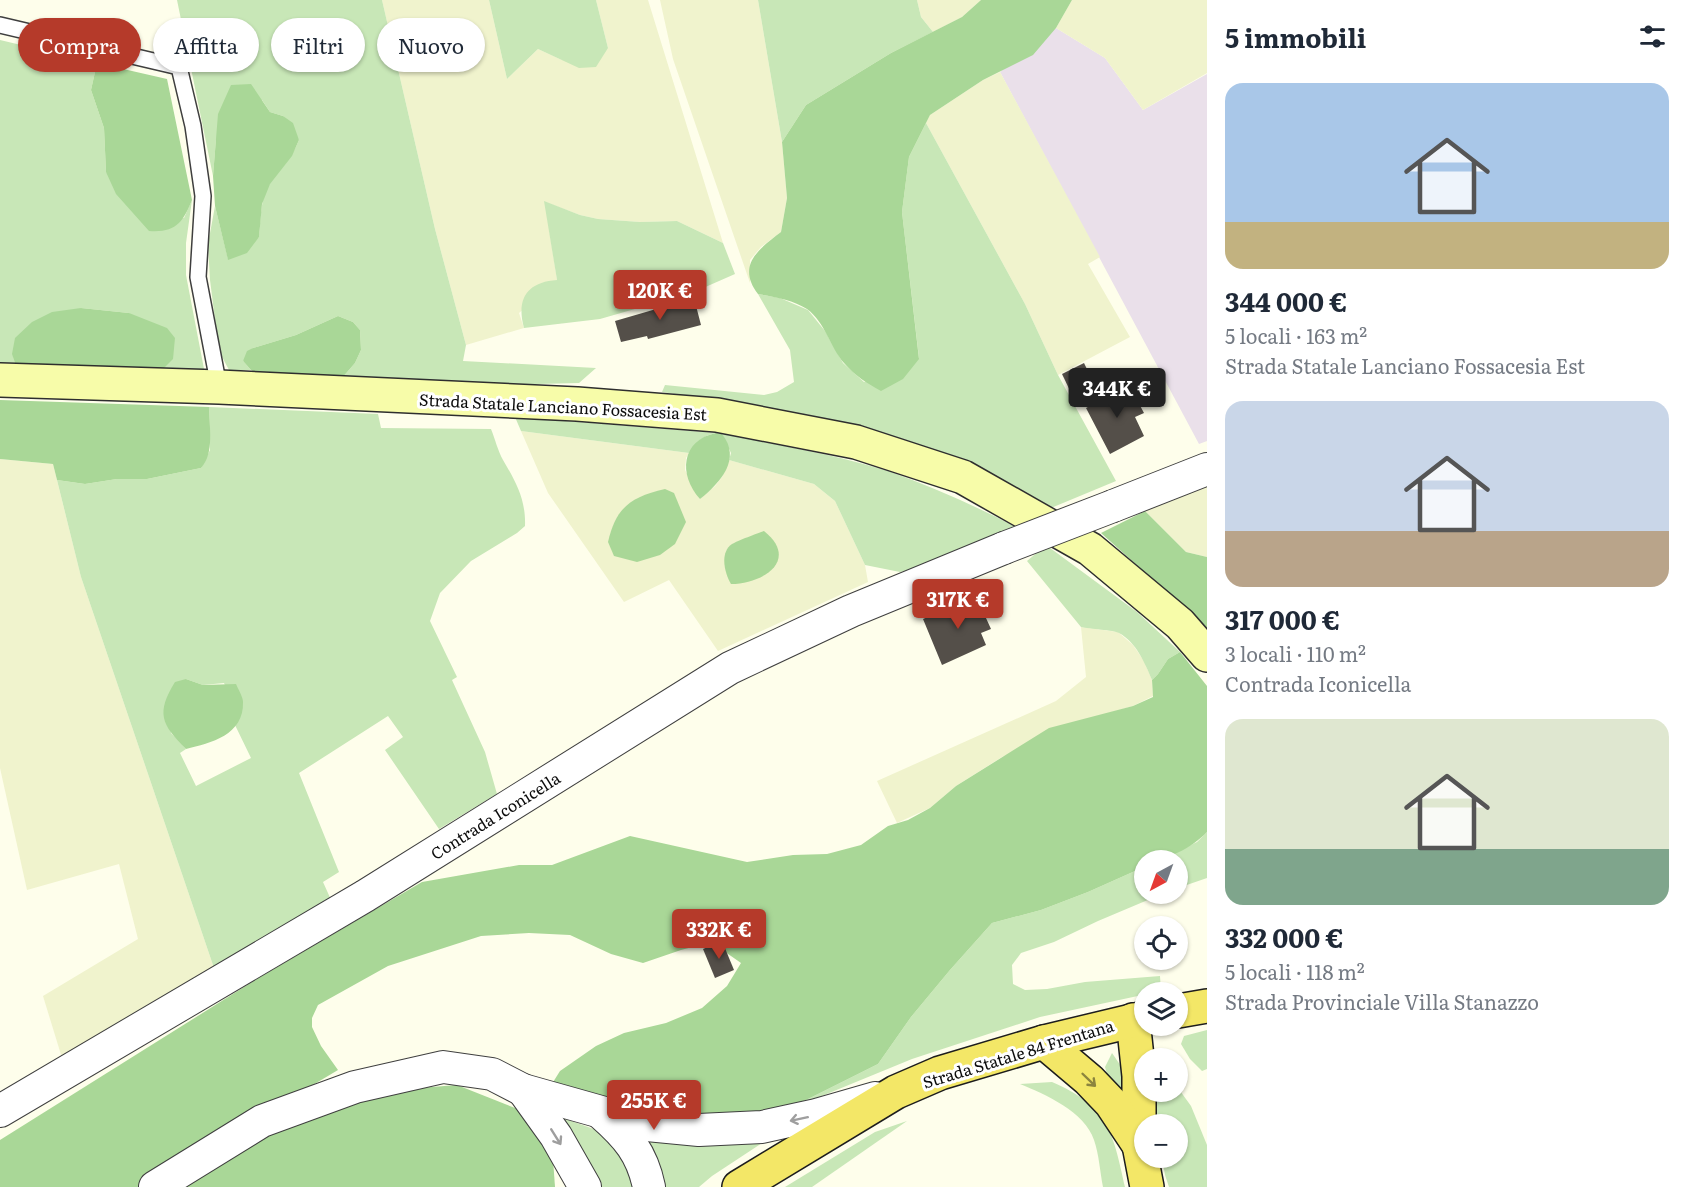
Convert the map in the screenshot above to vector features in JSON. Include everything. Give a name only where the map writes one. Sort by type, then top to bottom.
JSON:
[{"type":"main road","name":"Strada Statale Lanciano Fossacesia Est","points":[[0,380],[219,387],[577,404],[717,414],[856,442],[963,477],[1090,549],[1180,624],[1207,655]]},
{"type":"main road","points":[[1188,1009],[1207,1006]]},
{"type":"main road","name":"Strada Statale 84 Frentana","points":[[739,1187],[896,1092],[940,1073],[1044,1042],[1134,1020]]},
{"type":"main road","points":[[1138,1036],[1139,1114]]},
{"type":"main road","points":[[1044,1042],[1089,1080],[1111,1103],[1134,1138]]},
{"type":"main road","points":[[1143,1168],[1147,1187]]},
{"type":"street","name":"Contrada Iconicella","points":[[0,1111],[365,896],[730,668],[850,611],[1207,469]]},
{"type":"street","points":[[155,1187],[262,1121],[355,1087],[443,1067],[492,1074],[524,1090],[647,1125],[699,1130],[762,1127],[816,1115],[896,1092]]},
{"type":"street","points":[[524,1090],[556,1136],[585,1187]]},
{"type":"street","points":[[598,1111],[635,1147],[649,1187]]},
{"type":"lane","points":[[0,25],[179,66],[194,126],[203,196],[198,277],[219,387]]},
{"type":"shaded area","points":[[1056,28],[1105,58],[1143,110],[1207,74],[1207,441],[1199,444],[1000,72]]},
{"type":"green space","points":[[177,0],[382,0],[386,18],[377,18],[377,72],[399,72],[435,229],[466,345],[463,361],[596,368],[579,383],[494,385],[342,378],[355,363],[361,350],[360,330],[353,322],[338,316],[296,335],[253,348],[243,361],[251,370],[229,370],[219,351],[210,280],[208,244],[215,206],[228,259],[259,237],[264,195],[299,140],[283,116],[270,112],[262,100],[216,139],[213,176],[192,72],[259,72],[259,18],[181,18]]},
{"type":"green space","points":[[382,0],[489,0],[507,79],[538,49],[562,60],[608,48],[596,0],[648,0],[723,243],[677,221],[640,222],[598,219],[545,202],[557,280],[519,313],[524,328],[466,345],[435,229],[399,72],[485,72],[485,18],[386,18]]},
{"type":"green space","points":[[489,0],[596,0],[608,48],[596,67],[579,68],[538,49],[507,79]]},
{"type":"green space","points":[[660,0],[758,0],[782,142],[787,198],[781,232],[761,247],[750,260],[750,283],[673,59]]},
{"type":"green space","points":[[758,0],[917,0],[921,17],[933,32],[891,53],[806,105],[782,142]]},
{"type":"green space","points":[[917,0],[981,0],[962,17],[933,32],[921,17]]},
{"type":"green space","points":[[981,0],[1072,0],[1056,28],[1033,55],[983,80],[930,115],[909,157],[902,212],[919,359],[903,379],[881,391],[861,379],[848,367],[839,357],[823,328],[807,309],[790,301],[758,294],[749,274],[750,266],[758,251],[781,232],[787,198],[782,142],[806,105],[891,53],[962,17]]},
{"type":"green space","points":[[1072,0],[1207,0],[1207,73],[1143,110],[1105,58],[1056,28]]},
{"type":"green space","points":[[0,40],[18,44],[18,72],[95,72],[91,90],[104,128],[106,172],[184,218],[192,200],[186,243],[186,275],[204,369],[160,372],[129,313],[81,308],[17,368],[0,367]]},
{"type":"green space","points":[[95,72],[136,72],[167,79],[192,200],[177,225],[166,230],[149,231],[116,194],[106,172],[104,128],[91,90]]},
{"type":"green space","points":[[1000,72],[1100,257],[1088,264],[1130,337],[1058,375],[1025,304],[926,123],[930,115],[983,80]]},
{"type":"green space","points":[[251,84],[270,112],[283,116],[293,123],[299,140],[292,156],[270,184],[262,204],[259,237],[247,253],[228,260],[215,206],[213,176],[218,114],[231,85]]},
{"type":"green space","points":[[926,123],[1025,304],[1058,375],[1116,481],[1051,508],[1001,479],[898,439],[810,415],[662,392],[665,385],[764,395],[777,392],[794,382],[790,350],[758,294],[780,298],[808,310],[825,331],[843,363],[864,382],[919,358],[902,212],[909,157]]},
{"type":"green space","points":[[544,201],[580,215],[598,219],[640,222],[677,221],[723,243],[735,274],[694,292],[600,319],[524,328],[522,309],[526,294],[538,284],[557,280]]},
{"type":"green space","points":[[81,308],[129,313],[167,328],[175,338],[173,359],[160,372],[17,368],[12,354],[15,338],[32,322],[52,312]]},
{"type":"green space","points":[[338,316],[353,322],[360,330],[361,350],[355,363],[342,378],[259,374],[251,370],[243,361],[247,351],[253,348],[296,335]]},
{"type":"green space","points":[[0,400],[209,407],[210,447],[201,468],[147,479],[117,479],[85,484],[57,480],[53,464],[0,459]]},
{"type":"green space","points":[[209,407],[378,414],[381,428],[491,429],[501,456],[519,492],[525,517],[525,526],[471,561],[440,593],[430,621],[457,677],[452,680],[485,752],[497,794],[439,829],[385,750],[403,737],[388,716],[299,773],[339,872],[323,882],[332,902],[214,968],[81,577],[57,480],[85,484],[117,479],[147,479],[201,468],[210,450]],"holes":[[[186,679],[203,685],[224,683],[239,717],[235,725],[251,758],[196,786],[180,753],[186,749],[171,733]]]},
{"type":"green space","points":[[515,417],[716,433],[700,440],[689,453],[521,431]]},
{"type":"green space","points":[[521,431],[689,453],[685,470],[700,499],[722,477],[729,460],[814,484],[835,501],[865,565],[868,582],[718,651],[669,580],[624,602],[548,493]]},
{"type":"green space","points":[[716,433],[722,434],[728,443],[729,461],[715,486],[700,499],[688,480],[687,460],[696,443]]},
{"type":"green space","points":[[722,434],[826,455],[888,471],[952,496],[1014,526],[922,567],[900,572],[865,565],[835,501],[814,484],[729,460],[731,453]]},
{"type":"green space","points":[[0,459],[53,464],[81,577],[214,968],[62,1058],[43,996],[138,939],[119,864],[27,890],[0,768]]},
{"type":"green space","points":[[1207,485],[1207,557],[1186,552],[1145,511]]},
{"type":"green space","points":[[665,489],[674,493],[686,522],[675,544],[660,555],[637,562],[614,556],[608,542],[611,530],[621,512],[634,500]]},
{"type":"green space","points":[[1145,511],[1186,552],[1207,557],[1207,628],[1101,533]]},
{"type":"green space","points":[[764,531],[779,552],[778,561],[765,575],[755,580],[731,584],[724,564],[728,548],[732,544]]},
{"type":"green space","points":[[1046,545],[1137,612],[1180,652],[1168,659],[1152,680],[1135,647],[1125,637],[1116,632],[1081,627],[1027,561]]},
{"type":"green space","points":[[1081,627],[1118,632],[1133,645],[1144,661],[1152,680],[1153,696],[1002,757],[956,786],[930,808],[897,823],[877,781],[1056,701],[1086,677]]},
{"type":"green space","points":[[1180,652],[1207,686],[1207,832],[1182,850],[1134,850],[1134,871],[1041,910],[992,923],[911,1017],[878,1064],[778,1114],[723,1120],[624,1112],[550,1087],[560,1071],[596,1046],[624,1033],[666,1023],[702,1008],[727,986],[741,963],[711,942],[643,963],[611,954],[570,935],[529,933],[481,936],[388,966],[318,1005],[312,1018],[312,1027],[321,1046],[338,1070],[141,1187],[0,1187],[0,1140],[260,977],[422,882],[519,865],[552,865],[630,836],[747,862],[793,855],[827,854],[861,845],[888,826],[908,820],[930,808],[956,786],[1049,728],[1133,706],[1153,697],[1152,680],[1168,659]]},
{"type":"green space","points":[[186,679],[203,685],[236,684],[243,702],[242,713],[232,730],[206,744],[186,749],[167,725],[164,710],[165,702],[175,682]]},
{"type":"green space","points":[[1207,832],[1207,878],[1188,885],[1188,850],[1180,850],[1197,842]]},
{"type":"green space","points":[[1134,871],[1134,904],[1138,904],[1054,942],[1021,953],[1012,965],[1013,984],[1025,990],[1160,976],[1160,982],[1134,982],[1134,997],[1040,1017],[912,1059],[778,1114],[878,1064],[911,1017],[992,923],[1041,910]]},
{"type":"green space","points":[[1207,1030],[1207,1069],[1202,1071],[1190,1059],[1188,1048],[1183,1048],[1181,1044],[1184,1036]]},
{"type":"green space","points":[[1112,1053],[1127,1075],[1130,1114],[1109,1081],[1105,1067]]},
{"type":"green space","points":[[1052,1082],[1071,1091],[1097,1111],[1111,1136],[1125,1187],[1103,1187],[1094,1140],[1082,1121],[1063,1105],[1020,1084]]},
{"type":"green space","points":[[457,1085],[520,1110],[553,1159],[555,1187],[171,1187],[243,1142],[369,1092]]},
{"type":"green space","points":[[1155,1102],[1188,1102],[1191,1106],[1207,1145],[1207,1187],[1169,1187],[1164,1168],[1188,1168],[1188,1114],[1156,1114]]},
{"type":"green space","points":[[563,1118],[602,1132],[617,1143],[639,1187],[595,1187],[559,1120]]},
{"type":"green space","points":[[907,1121],[812,1187],[785,1187],[875,1132]]},
{"type":"green space","points":[[641,1137],[765,1141],[699,1187],[658,1187]]},
{"type":"building","points":[[694,298],[701,325],[648,339],[647,336],[621,342],[615,321]]},
{"type":"building","points":[[1084,363],[1097,390],[1075,401],[1062,374]]},
{"type":"building","points":[[1129,385],[1144,413],[1135,417],[1144,436],[1110,454],[1086,408]]},
{"type":"building","points":[[976,596],[991,629],[981,633],[986,645],[942,665],[923,619]]},
{"type":"building","points":[[722,941],[734,970],[715,978],[703,949]]}]
